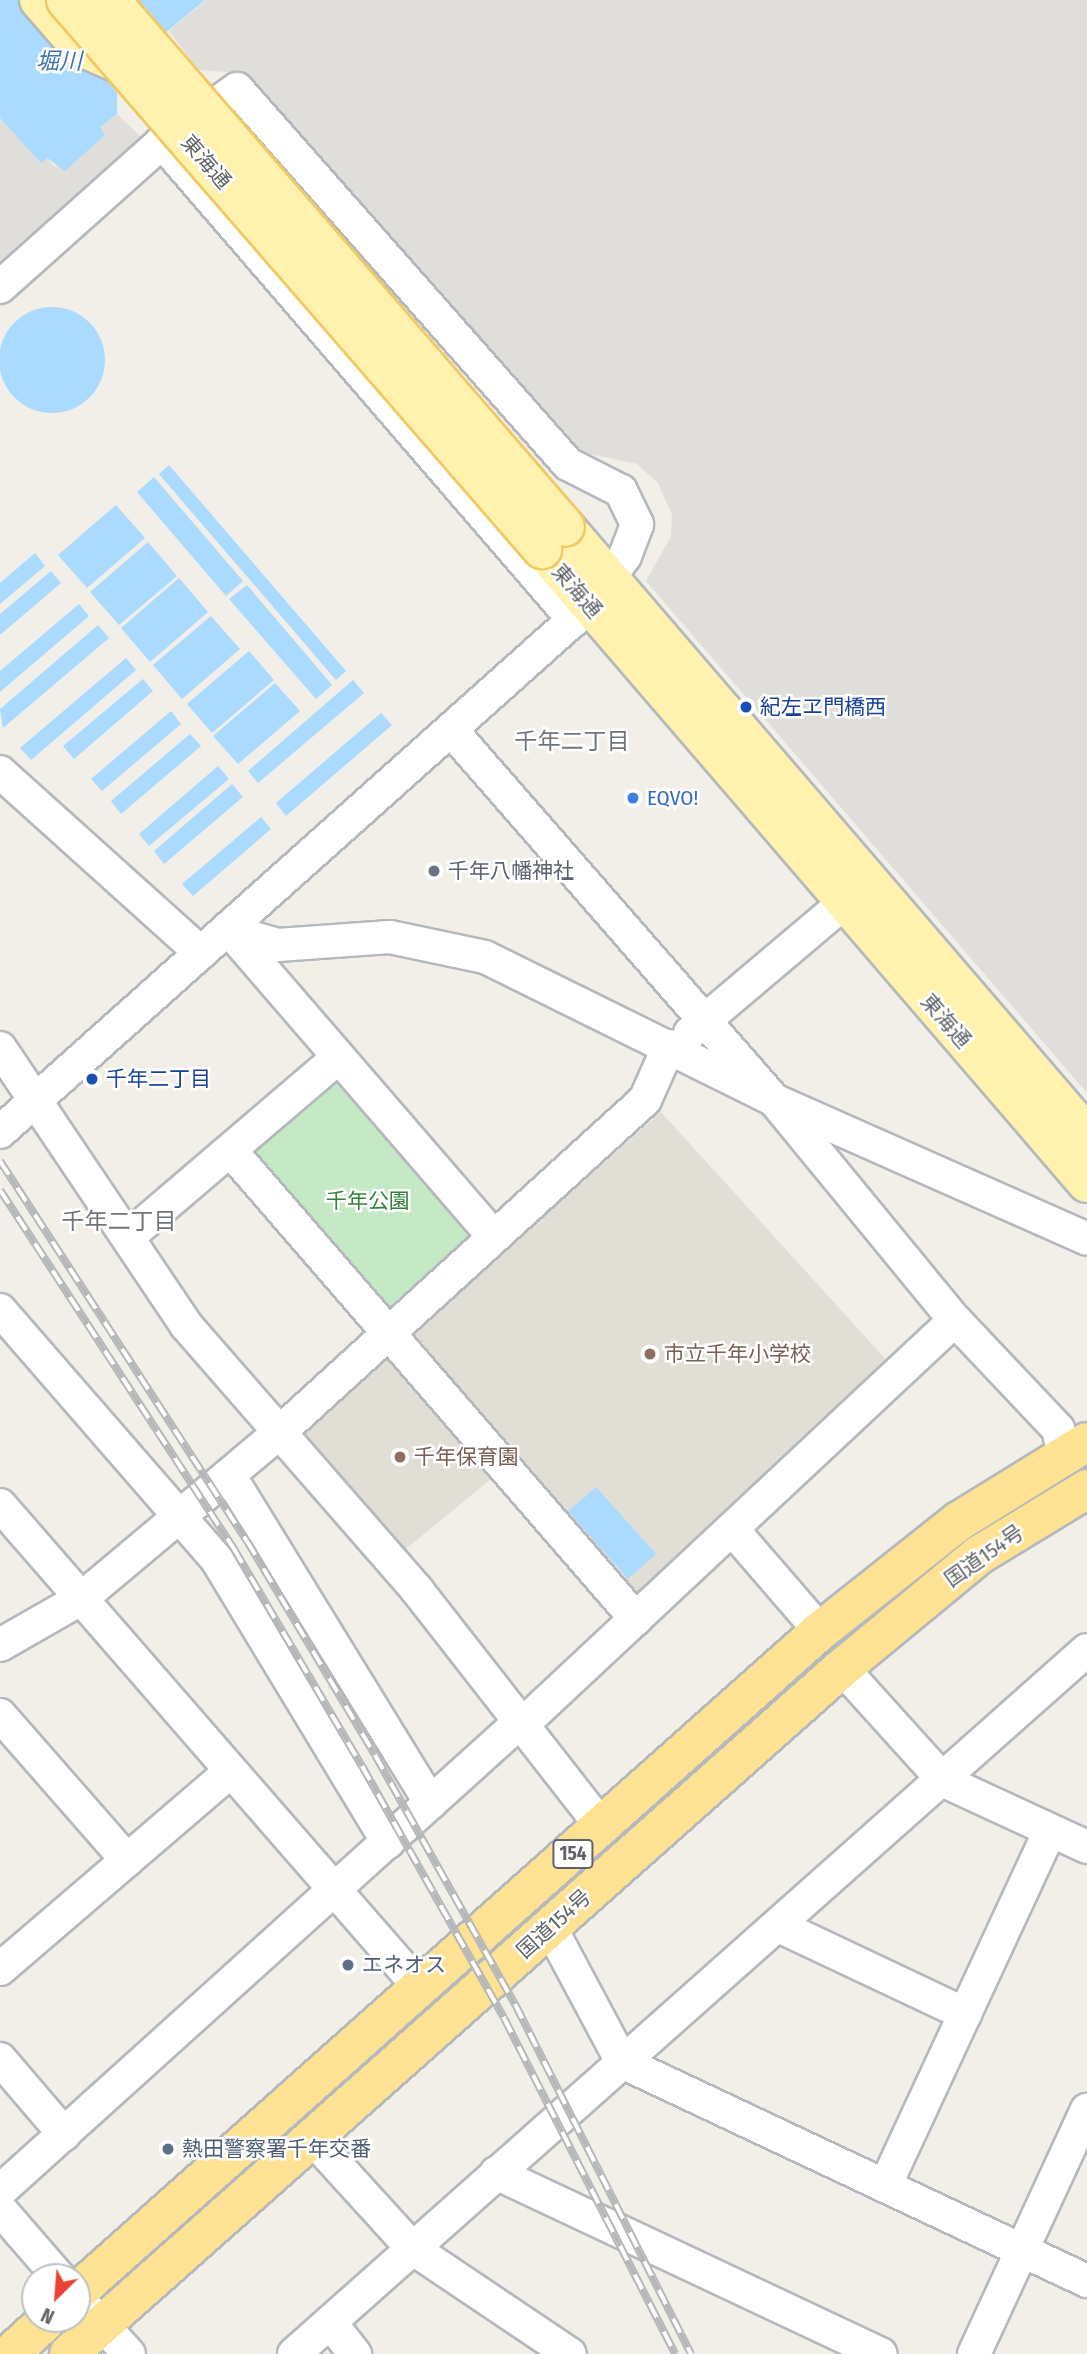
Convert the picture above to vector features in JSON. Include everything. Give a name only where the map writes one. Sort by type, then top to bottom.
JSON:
[{"type":"highway","name":"国道154号","points":[[91,2282],[603,1828],[820,1631],[959,1521],[1076,1449]]},
{"type":"highway","name":"国道154号","points":[[69,2354],[842,1668],[979,1555],[1086,1491]]},
{"type":"highway","points":[[10,2354],[33,2333]]},
{"type":"main road","points":[[39,0],[79,46],[136,56],[122,0]]},
{"type":"main road","name":"東海通","points":[[66,0],[136,56],[553,538],[591,601],[844,903],[1087,1183]]},
{"type":"main road","name":"東海通","points":[[110,0],[136,56]]},
{"type":"main road","name":"東海通","points":[[591,601],[1087,1135]]},
{"type":"street","points":[[0,287],[162,142],[237,89],[568,464],[621,491],[636,524],[634,541],[591,601],[230,932],[201,953],[0,1132]]},
{"type":"street","points":[[162,142],[591,601]]},
{"type":"street","points":[[452,731],[774,1100],[955,1320],[1076,1449]]},
{"type":"street","points":[[0,772],[201,953]]},
{"type":"street","points":[[0,1645],[82,1598],[280,1432],[645,1100],[671,1047],[844,903]]},
{"type":"street","points":[[230,932],[278,945],[390,937],[436,944],[528,974],[774,1100],[1087,1239]]},
{"type":"street","points":[[230,932],[493,1236]]},
{"type":"street","points":[[0,1048],[186,1325],[280,1432],[523,1722],[603,1828]]},
{"type":"street","points":[[128,1237],[340,1057]]},
{"type":"street","points":[[231,1151],[636,1619]]},
{"type":"street","points":[[0,1310],[217,1560],[388,1842]]},
{"type":"street","points":[[0,2192],[636,1619],[955,1320]]},
{"type":"street","points":[[229,1475],[431,1803]]},
{"type":"street","points":[[0,1505],[421,1989]]},
{"type":"street","points":[[732,1529],[820,1631]]},
{"type":"street","points":[[294,2354],[622,2062],[944,1782],[1087,1650]]},
{"type":"street","points":[[842,1668],[944,1782],[1087,1847]]},
{"type":"street","points":[[0,1715],[127,1860]]},
{"type":"street","points":[[0,1969],[231,1771]]},
{"type":"street","points":[[885,2186],[1050,1830]]},
{"type":"street","points":[[779,1926],[965,2014]]},
{"type":"street","points":[[551,1927],[622,2062],[1087,2281]]},
{"type":"street","points":[[0,2059],[64,2134]]},
{"type":"street","points":[[974,2354],[1087,2110]]},
{"type":"street","points":[[312,2138],[412,2248],[570,2354]]},
{"type":"street","points":[[496,2174],[828,2343],[881,2354]]},
{"type":"street","points":[[0,2209],[48,2263]]},
{"type":"street","points":[[91,2310],[129,2354]]},
{"type":"street","points":[[330,2322],[355,2354]]},
{"type":"shaded area","points":[[206,0],[1087,0],[1087,1093],[646,581],[671,536],[672,515],[658,483],[637,464],[585,453],[500,376],[240,73],[198,70],[169,31]]},
{"type":"shaded area","points":[[117,114],[145,141],[0,269],[0,118],[41,162],[47,158],[55,167],[105,134],[99,127]]},
{"type":"shaded area","name":"市立千年小学校","points":[[661,1112],[891,1365],[642,1600],[632,1599],[409,1344],[411,1335]]},
{"type":"shaded area","name":"千年保育園","points":[[395,1357],[497,1474],[401,1553],[303,1439],[303,1430],[385,1358]]},
{"type":"green space","name":"千年公園","points":[[334,1077],[344,1078],[474,1228],[474,1239],[391,1313],[381,1312],[250,1149]]},
{"type":"water","name":"堀川","points":[[0,0],[205,0],[117,73],[117,114],[100,127],[105,135],[65,171],[47,158],[41,163],[0,118]]},
{"type":"water","points":[[52,307],[72,311],[90,322],[101,340],[105,360],[101,380],[90,398],[72,409],[52,413],[32,409],[14,398],[3,380],[-1,360],[3,340],[14,322],[32,311]]},
{"type":"water","points":[[169,465],[346,671],[336,680],[159,474]]},
{"type":"water","points":[[154,477],[243,581],[226,596],[137,492]]},
{"type":"water","points":[[116,505],[145,538],[87,588],[58,555]]},
{"type":"water","points":[[148,542],[177,576],[119,625],[90,592]]},
{"type":"water","points":[[35,553],[45,566],[0,604],[0,583]]},
{"type":"water","points":[[51,571],[61,583],[0,635],[0,614]]},
{"type":"water","points":[[179,578],[208,612],[150,662],[121,628]]},
{"type":"water","points":[[247,585],[332,685],[316,699],[229,599]]},
{"type":"water","points":[[79,604],[89,616],[0,692],[0,671]]},
{"type":"water","points":[[211,616],[240,649],[182,699],[153,665]]},
{"type":"water","points":[[98,625],[109,638],[3,728],[0,709]]},
{"type":"water","points":[[249,651],[274,680],[212,733],[187,704]]},
{"type":"water","points":[[126,658],[136,670],[31,760],[20,748]]},
{"type":"water","points":[[143,679],[153,691],[74,759],[63,746]]},
{"type":"water","points":[[353,680],[364,693],[258,783],[248,771]]},
{"type":"water","points":[[275,683],[300,711],[238,764],[213,736]]},
{"type":"water","points":[[171,711],[181,724],[102,791],[91,779]]},
{"type":"water","points":[[381,713],[392,725],[286,816],[276,803]]},
{"type":"water","points":[[190,734],[201,746],[121,814],[111,801]]},
{"type":"water","points":[[218,766],[229,779],[149,846],[139,834]]},
{"type":"water","points":[[232,784],[243,797],[164,864],[154,851]]},
{"type":"water","points":[[261,817],[271,829],[193,896],[182,884]]},
{"type":"water","points":[[596,1487],[656,1554],[628,1579],[568,1511]]},
{"type":"railway","points":[[0,1161],[247,1541],[375,1755],[515,2004],[691,2354]]},
{"type":"railway","points":[[0,1190],[234,1549],[362,1766],[504,2018],[675,2354]]},
{"type":"place","name":"紀左ヱ門橋西","points":[[746,707]]},
{"type":"place","name":"EQVO!","points":[[633,798]]},
{"type":"place","name":"千年八幡神社","points":[[434,871]]},
{"type":"place","name":"千年二丁目","points":[[92,1079]]},
{"type":"place","name":"市立千年小学校","points":[[650,1354]]},
{"type":"place","name":"千年保育園","points":[[400,1457]]},
{"type":"place","name":"エネオス","points":[[348,1965]]},
{"type":"place","name":"熱田警察署千年交番","points":[[168,2149]]},
{"type":"district","name":"千年二丁目","points":[[572,741]]},
{"type":"district","name":"千年二丁目","points":[[119,1221]]}]
